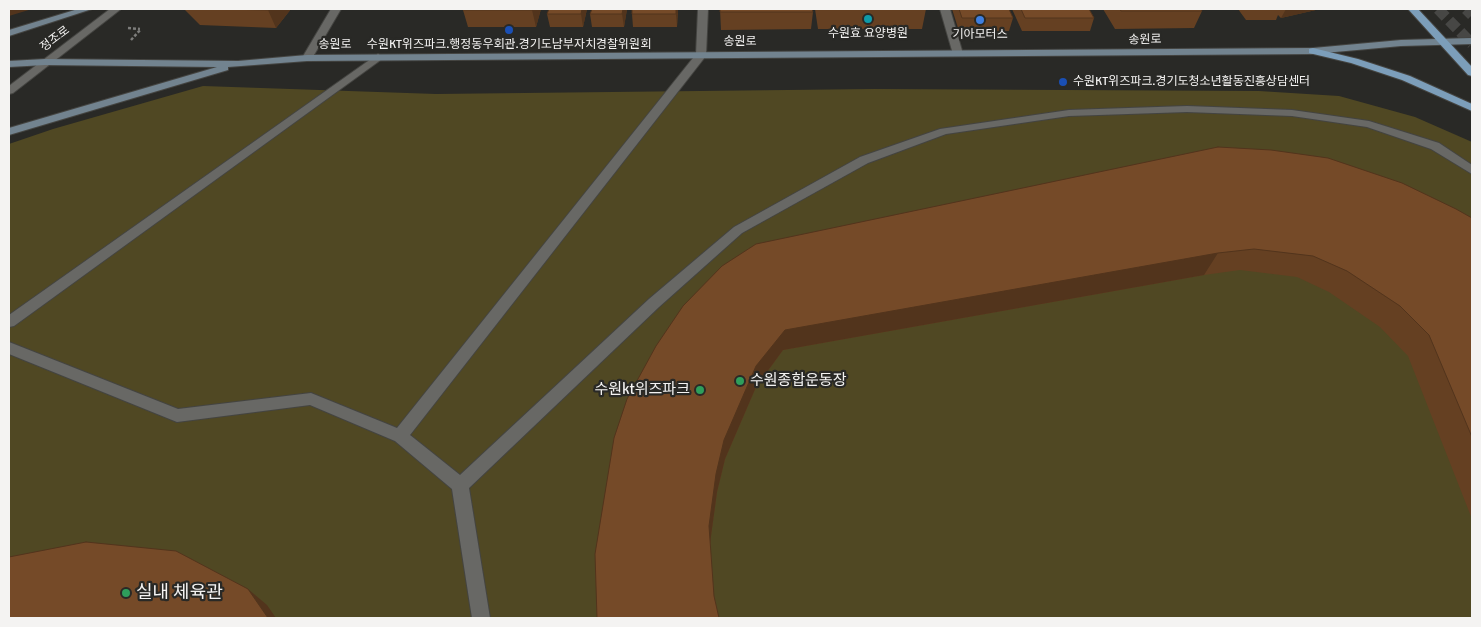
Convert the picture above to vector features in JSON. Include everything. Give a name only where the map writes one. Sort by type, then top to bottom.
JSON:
[{"type":"main road","points":[[9,33],[87,9]]},
{"type":"main road","points":[[1413,9],[1472,73]]},
{"type":"main road","name":"송원로","points":[[9,64],[45,62],[238,64],[307,58],[378,57],[1313,51],[1444,41],[1472,41]]},
{"type":"main road","points":[[1313,51],[1354,61],[1406,78],[1472,108]]},
{"type":"main road","points":[[9,132],[238,64]]},
{"type":"street","name":"정조로","points":[[9,91],[116,9]]},
{"type":"street","points":[[307,58],[336,9]]},
{"type":"street","points":[[400,436],[701,54],[703,9]]},
{"type":"street","points":[[945,9],[958,54]]},
{"type":"street","points":[[9,322],[378,57]]},
{"type":"street","points":[[460,485],[648,310],[738,230],[864,160],[944,131],[1069,113],[1187,109],[1292,114],[1369,124],[1435,146],[1472,170]]},
{"type":"street","points":[[9,348],[177,416],[312,399],[400,436],[460,485],[481,618]]},
{"type":"path","points":[[128,28],[141,29],[131,40]]},
{"type":"shaded area","name":"수원종합운동장","points":[[203,86],[436,94],[874,89],[1259,91],[1339,96],[1415,117],[1472,142],[1472,618],[9,618],[9,144],[53,129]]},
{"type":"building","points":[[225,9],[269,9],[268,10]]},
{"type":"building","points":[[532,9],[532,10],[463,10]]},
{"type":"building","points":[[549,9],[582,9],[581,14],[547,14]]},
{"type":"building","points":[[592,9],[623,9],[622,14],[590,14]]},
{"type":"building","points":[[632,9],[676,9],[676,14],[632,14]]},
{"type":"building","points":[[720,9],[812,9],[813,12],[720,12]]},
{"type":"building","points":[[959,9],[1009,9],[1013,18],[962,18]]},
{"type":"building","points":[[1021,9],[1089,9],[1094,18],[1025,18]]},
{"type":"building","points":[[1120,9],[1201,9],[1202,11],[1121,11]]},
{"type":"building","name":"수원kt위즈파크","points":[[1218,147],[1271,150],[1328,158],[1402,183],[1472,218],[1472,437],[1429,335],[1400,306],[1347,271],[1313,256],[1254,249],[1218,253],[785,330],[756,366],[724,440],[716,474],[709,526],[714,596],[719,618],[597,618],[595,554],[614,438],[627,399],[656,346],[683,306],[722,266],[756,244]]},
{"type":"building","name":"실내 체육관","points":[[86,542],[176,551],[248,589],[268,618],[9,618],[9,557]]},
{"type":"tunnel","points":[[1438,9],[1472,44]]},
{"type":"tunnel","points":[[1466,9],[1472,15]]},
{"type":"place","name":"수원효 요양병원","points":[[868,19]]},
{"type":"place","name":"기아모터스","points":[[980,20]]},
{"type":"place","name":"수원KT위즈파크.행정동우회관.경기도남부자치경찰위원회","points":[[509,30]]},
{"type":"place","name":"수원KT위즈파크.경기도청소년활동진흥상담센터","points":[[1063,82]]},
{"type":"place","name":"수원종합운동장","points":[[740,381]]},
{"type":"place","name":"수원kt위즈파크","points":[[700,390]]},
{"type":"place","name":"실내 체육관","points":[[126,593]]}]
